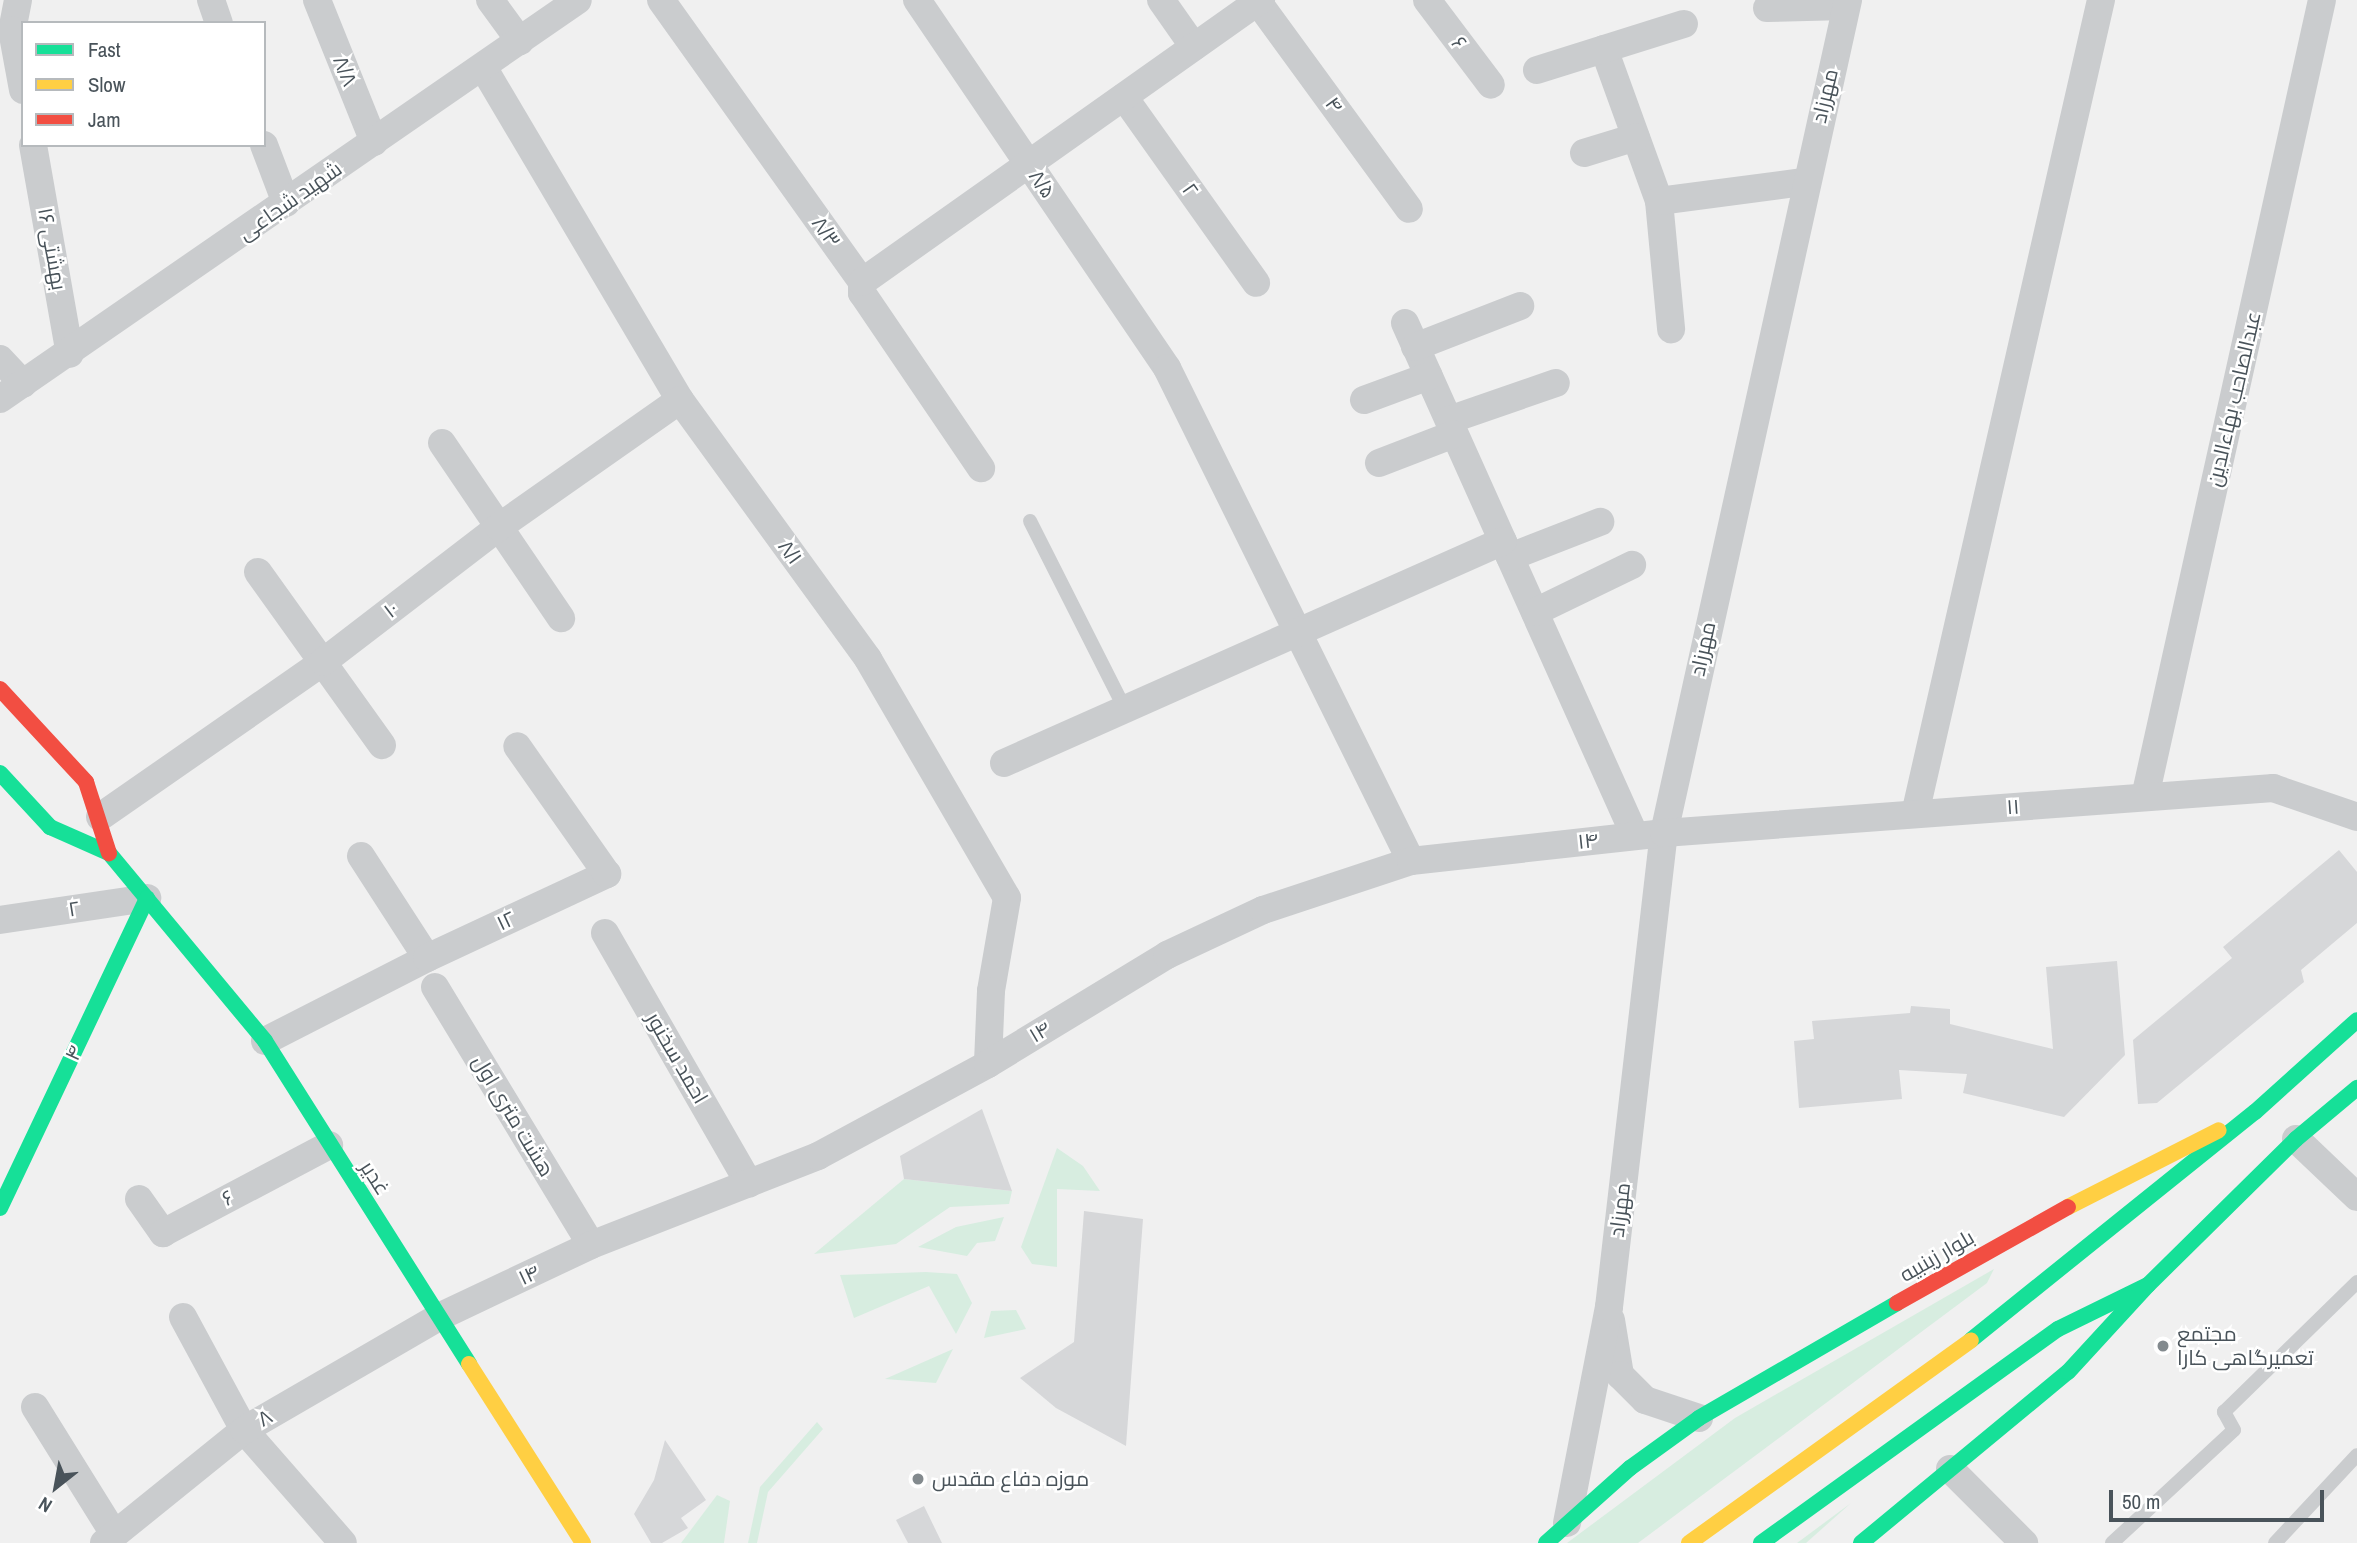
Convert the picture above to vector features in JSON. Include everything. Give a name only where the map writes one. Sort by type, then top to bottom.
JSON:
[{"type":"main road","points":[[0,689],[86,782],[100,817],[109,853]]},
{"type":"main road","points":[[0,773],[50,827],[109,853]]},
{"type":"main road","name":"غدیر","points":[[109,853],[265,1041],[583,1543]]},
{"type":"main road","name":"۴","points":[[0,1208],[148,898]]},
{"type":"main road","name":"بلوار زینبیه","points":[[1546,1543],[1630,1468],[1699,1418],[2077,1201],[2255,1112],[2357,1020]]},
{"type":"main road","points":[[1861,1543],[2068,1372],[2148,1285],[2296,1139],[2357,1088]]},
{"type":"main road","points":[[1689,1543],[1965,1345],[2255,1112]]},
{"type":"main road","points":[[1761,1543],[2058,1329],[2148,1285]]},
{"type":"street","points":[[18,0],[12,30],[21,79]]},
{"type":"street","points":[[211,0],[218,21]]},
{"type":"street","name":"۸/۸","points":[[317,0],[374,142]]},
{"type":"street","points":[[490,0],[520,41]]},
{"type":"street","name":"شهید شجاعی","points":[[0,399],[70,354],[578,0]]},
{"type":"street","name":"۸/۳","points":[[661,0],[862,282],[862,293],[981,468]]},
{"type":"street","name":"۸/۵","points":[[917,0],[1167,368],[1411,861]]},
{"type":"street","points":[[1161,0],[1194,47]]},
{"type":"street","name":"۶","points":[[1427,0],[1491,85]]},
{"type":"street","points":[[1915,814],[2101,0]]},
{"type":"street","name":"عبدالصاحب بهاءالدین","points":[[2145,797],[2322,0]]},
{"type":"street","points":[[862,282],[1260,1]]},
{"type":"street","name":"۴","points":[[1260,1],[1409,209]]},
{"type":"street","points":[[1768,8],[1847,3]]},
{"type":"street","name":"مهرزاد","points":[[1609,1307],[1664,833],[1804,181],[1847,3]]},
{"type":"street","points":[[1537,70],[1684,24]]},
{"type":"street","points":[[1604,49],[1659,201],[1671,329]]},
{"type":"street","name":"۸/۱","points":[[483,66],[680,400],[868,659],[1007,898],[991,990],[988,1064]]},
{"type":"street","name":"۲","points":[[1124,97],[1256,283]]},
{"type":"street","points":[[1584,153],[1636,137]]},
{"type":"street","name":"۱۶ بهشتی","points":[[33,147],[70,354]]},
{"type":"street","points":[[265,147],[286,203]]},
{"type":"street","points":[[1659,201],[1804,181]]},
{"type":"street","points":[[1520,306],[1410,335],[1635,836]]},
{"type":"street","points":[[0,359],[23,384]]},
{"type":"street","points":[[1364,400],[1429,376]]},
{"type":"street","points":[[1378,463],[1452,427],[1556,383]]},
{"type":"street","name":"۱۰","points":[[100,817],[323,662],[499,527],[680,400]]},
{"type":"street","points":[[442,443],[561,618]]},
{"type":"street","points":[[1004,763],[1298,632],[1506,549],[1600,522]]},
{"type":"street","points":[[1535,612],[1632,565]]},
{"type":"street","points":[[258,572],[382,745]]},
{"type":"street","name":"۱۲","points":[[265,1041],[426,958],[607,874],[517,746]]},
{"type":"street","name":"۱۱","points":[[1664,833],[2273,788],[2357,817]]},
{"type":"street","name":"۱۴","points":[[441,1316],[591,1245],[817,1156],[988,1064],[1167,955],[1264,910],[1411,861],[1664,833]]},
{"type":"street","points":[[361,856],[426,958]]},
{"type":"street","name":"۲","points":[[0,920],[148,898]]},
{"type":"street","name":"احمد سخنور","points":[[605,933],[749,1183]]},
{"type":"street","name":"هشت متری اول","points":[[435,987],[591,1245]]},
{"type":"street","points":[[2296,1139],[2357,1197]]},
{"type":"street","name":"۶","points":[[139,1199],[163,1233],[329,1145]]},
{"type":"street","points":[[1609,1307],[1619,1375],[1645,1400],[1699,1418]]},
{"type":"street","points":[[1567,1523],[1609,1307]]},
{"type":"street","name":"۸","points":[[109,1539],[244,1430],[441,1316]]},
{"type":"street","points":[[183,1317],[244,1430],[343,1543]]},
{"type":"street","points":[[36,1407],[109,1539]]},
{"type":"street","points":[[1950,1469],[2024,1543]]},
{"type":"lane","points":[[1030,521],[1125,709]]},
{"type":"lane","points":[[2112,1543],[2234,1430],[2224,1412],[2357,1282]]},
{"type":"lane","points":[[2275,1543],[2357,1455]]},
{"type":"green space","points":[[1057,1148],[1083,1166],[1100,1191],[1057,1189],[1057,1267],[1032,1264],[1021,1247]]},
{"type":"green space","points":[[904,1179],[1012,1191],[1009,1204],[950,1207],[896,1244],[814,1254]]},
{"type":"green space","points":[[1004,1217],[995,1241],[977,1243],[967,1256],[918,1247],[956,1227]]},
{"type":"green space","points":[[1994,1269],[1987,1283],[1638,1543],[1567,1543],[1735,1418]]},
{"type":"green space","points":[[926,1272],[957,1274],[972,1303],[956,1334],[929,1286],[854,1318],[840,1275]]},
{"type":"green space","points":[[1016,1310],[1026,1329],[984,1338],[991,1311]]},
{"type":"green space","points":[[953,1349],[936,1383],[885,1379]]},
{"type":"green space","points":[[817,1422],[823,1429],[768,1492],[757,1543],[748,1543],[760,1487]]},
{"type":"green space","points":[[717,1495],[730,1501],[724,1543],[681,1543]]},
{"type":"green space","points":[[1851,1503],[1806,1543],[1797,1543]]},
{"type":"building","points":[[2339,850],[2357,872],[2357,923],[2301,970],[2304,982],[2157,1103],[2138,1104],[2133,1040],[2232,958],[2223,947]]},
{"type":"building","points":[[2117,961],[2125,1055],[2064,1117],[1963,1093],[1967,1074],[1899,1070],[1902,1099],[1799,1108],[1794,1041],[1814,1039],[1812,1021],[1910,1013],[1911,1006],[1950,1009],[1950,1024],[2053,1049],[2046,967]]},
{"type":"building","points":[[982,1109],[1012,1191],[904,1179],[900,1156]]},
{"type":"building","points":[[1084,1211],[1143,1219],[1126,1446],[1056,1408],[1020,1378],[1074,1342]]},
{"type":"building","points":[[665,1440],[706,1500],[681,1518],[688,1528],[662,1543],[651,1543],[634,1514],[654,1480]]},
{"type":"building","points":[[924,1506],[942,1543],[908,1543],[896,1520]]},
{"type":"traffic: fast","points":[[0,773],[50,827],[109,853],[265,1041],[469,1364]]},
{"type":"traffic: fast","points":[[0,1208],[147,898]]},
{"type":"traffic: fast","points":[[1971,1340],[2255,1112],[2357,1020]]},
{"type":"traffic: fast","points":[[1761,1543],[2058,1329],[2148,1285],[2296,1139],[2357,1088]]},
{"type":"traffic: fast","points":[[1861,1543],[2068,1372],[2148,1285]]},
{"type":"traffic: fast","points":[[1546,1543],[1630,1468],[1699,1418],[1897,1303]]},
{"type":"traffic: slow","points":[[2068,1207],[2219,1130]]},
{"type":"traffic: slow","points":[[1689,1543],[1971,1340]]},
{"type":"traffic: slow","points":[[469,1364],[583,1543]]},
{"type":"traffic: jam","points":[[0,689],[86,782],[109,853]]},
{"type":"traffic: jam","points":[[1897,1303],[2068,1207]]},
{"type":"place","name":"مجتمع تعمیرگاهی کارا","points":[[2163,1346]]},
{"type":"place","name":"موزه دفاع مقدس","points":[[918,1479]]}]
